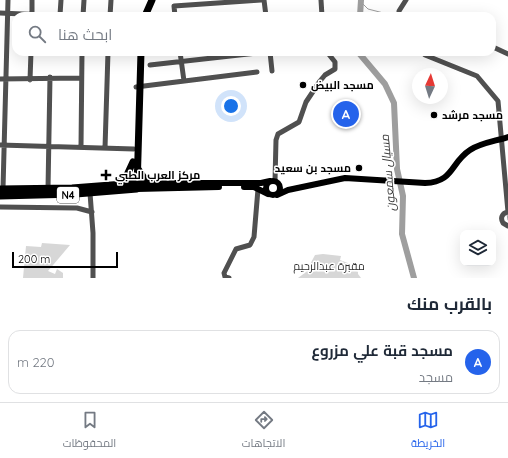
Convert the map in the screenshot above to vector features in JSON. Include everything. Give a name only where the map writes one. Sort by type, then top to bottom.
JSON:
[{"type":"highway","points":[[142,12],[147,0]]},
{"type":"highway","points":[[147,12],[152,0]]},
{"type":"highway","points":[[134,186],[138,56]]},
{"type":"highway","points":[[142,56],[134,149],[135,164],[144,178],[160,183]]},
{"type":"highway","points":[[115,185],[125,178],[135,164]]},
{"type":"highway","name":"N4","points":[[2,189],[48,189],[115,185],[134,186]]},
{"type":"highway","name":"N4","points":[[0,196],[90,193],[134,186]]},
{"type":"highway","points":[[18,189],[18,196]]},
{"type":"main road","points":[[134,186],[236,186],[258,189],[272,196],[283,191],[345,178],[425,183],[437,182],[448,175],[464,154],[471,149],[505,138]]},
{"type":"main road","points":[[268,194],[266,187],[275,182]]},
{"type":"main road","points":[[275,182],[281,188],[277,195]]},
{"type":"main road","points":[[134,186],[160,183],[275,182],[296,189]]},
{"type":"street","points":[[2,189],[3,79],[8,0]]},
{"type":"street","points":[[32,0],[32,12]]},
{"type":"street","points":[[60,0],[60,12]]},
{"type":"street","points":[[83,12],[84,0]]},
{"type":"street","points":[[110,12],[111,0]]},
{"type":"street","points":[[175,12],[174,6],[261,0]]},
{"type":"street","points":[[264,0],[266,12]]},
{"type":"street","points":[[321,0],[322,12]]},
{"type":"street","points":[[399,12],[406,0]]},
{"type":"street","points":[[0,13],[12,13]]},
{"type":"street","points":[[496,48],[508,54]]},
{"type":"street","points":[[30,80],[31,56]]},
{"type":"street","points":[[81,147],[82,56]]},
{"type":"street","points":[[105,148],[108,56]]},
{"type":"street","points":[[180,56],[184,81]]},
{"type":"street","points":[[150,65],[228,56]]},
{"type":"street","points":[[270,56],[272,71]]},
{"type":"street","points":[[275,182],[276,140],[278,134],[299,122],[306,102],[324,75],[335,69],[335,62],[330,56]]},
{"type":"street","points":[[428,56],[466,70],[477,76],[487,86],[498,101],[505,138],[508,212],[504,214],[502,218],[503,223],[508,226]]},
{"type":"street","points":[[138,86],[258,72]]},
{"type":"street","points":[[3,79],[30,80],[50,77],[82,78]]},
{"type":"street","points":[[48,189],[50,77]]},
{"type":"street","points":[[2,145],[134,149]]},
{"type":"street","points":[[229,278],[225,277],[224,273],[236,249],[250,245],[254,237],[258,189]]},
{"type":"street","points":[[90,193],[92,212],[93,278]]},
{"type":"street","points":[[0,207],[77,208],[92,212]]},
{"type":"green space","points":[[42,243],[70,245],[48,271],[55,274],[57,269],[63,273],[63,278],[23,278],[26,246],[41,247]]},
{"type":"green space","name":"مقبرة عبدالرحيم","points":[[323,254],[341,256],[340,260],[358,267],[358,274],[361,278],[298,278],[306,272],[315,255]]},
{"type":"waterway","name":"مسيال سمعون","points":[[360,12],[361,0]]},
{"type":"waterway","points":[[361,2],[368,9],[380,12]]},
{"type":"waterway","name":"مسيال سمعون","points":[[361,56],[385,84],[394,103],[397,169],[403,196],[402,234],[414,278]]},
{"type":"waterway","points":[[507,214],[508,220]]},
{"type":"place","name":"مسجد البيض","points":[[303,85]]},
{"type":"place","name":"مسجد قبة علي مزروع","points":[[346,114]]},
{"type":"place","name":"مسجد مرشد","points":[[434,115]]},
{"type":"place","name":"مسجد بن سعيد","points":[[359,168]]},
{"type":"place","name":"مركز العرب الطبي","points":[[106,175]]}]
